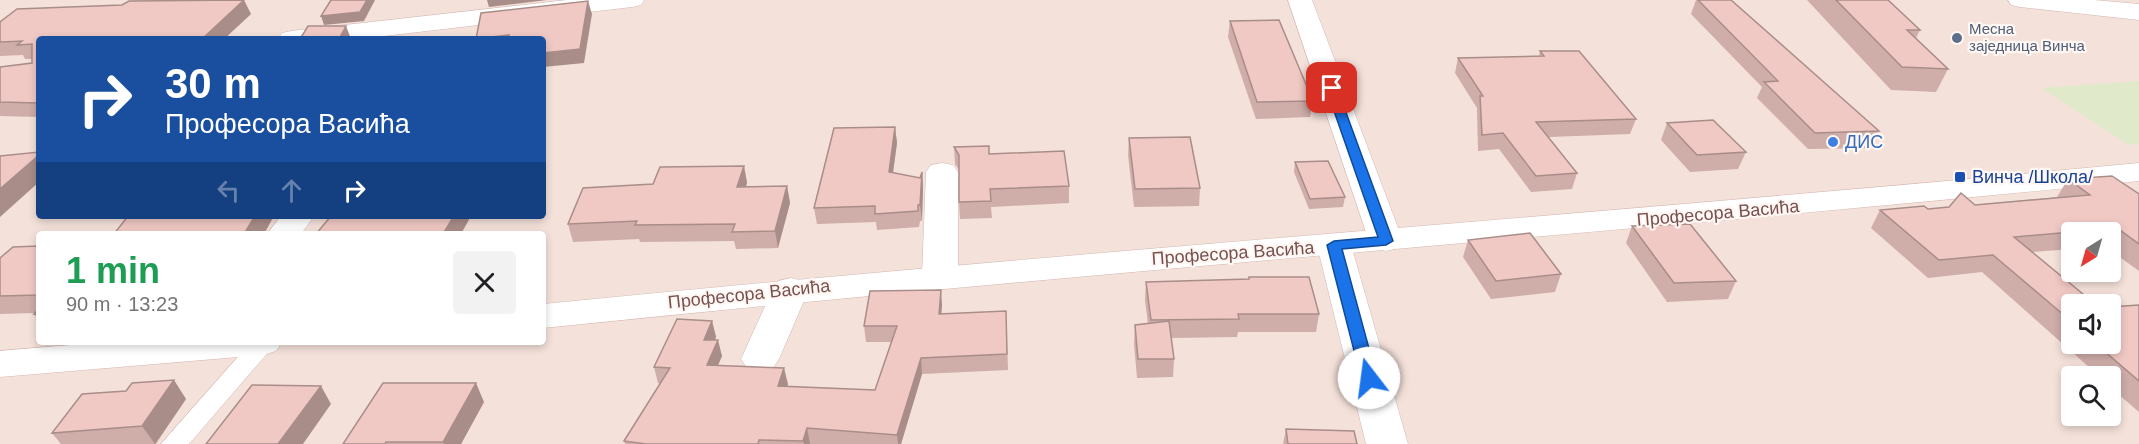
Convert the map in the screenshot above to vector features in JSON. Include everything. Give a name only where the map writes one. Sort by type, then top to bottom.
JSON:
[{"type":"street","points":[[317,36],[632,0]]},
{"type":"street","points":[[1300,0],[1386,241]]},
{"type":"street","points":[[2020,0],[2139,12]]},
{"type":"street","points":[[940,276],[942,172]]},
{"type":"street","name":"Професора Васића","points":[[546,316],[790,289],[1776,208],[2139,172]]},
{"type":"street","points":[[286,231],[296,219]]},
{"type":"street","points":[[1334,245],[1387,444]]},
{"type":"street","points":[[760,359],[790,289]]},
{"type":"street","points":[[0,364],[206,345]]},
{"type":"lane","points":[[174,444],[261,345]]},
{"type":"shaded area","points":[[0,0],[2139,0],[2139,444],[0,444]]},
{"type":"green space","points":[[2139,81],[2139,144],[2129,145],[2041,88]]},
{"type":"building","points":[[244,0],[205,36],[36,36],[36,103],[0,102],[0,67],[32,63],[32,44],[17,45],[22,41],[0,42],[0,22],[17,9],[122,5],[129,1]]},
{"type":"building","points":[[331,0],[367,0],[360,12],[321,16]]},
{"type":"building","points":[[1698,0],[1731,0],[1879,131],[1815,133],[1764,82],[1778,81]]},
{"type":"building","points":[[1836,0],[1888,0],[1920,30],[1907,30],[1948,69],[1902,67]]},
{"type":"building","points":[[588,1],[580,49],[546,53],[546,36],[477,36],[481,13]]},
{"type":"building","points":[[1279,20],[1313,101],[1257,102],[1230,21]]},
{"type":"building","points":[[308,26],[346,26],[341,36],[302,36]]},
{"type":"building","points":[[1540,51],[1579,51],[1636,119],[1536,122],[1577,173],[1536,176],[1503,133],[1482,135],[1480,96],[1483,96],[1458,58],[1544,56]]},
{"type":"building","points":[[1713,120],[1746,152],[1697,155],[1667,123]]},
{"type":"building","points":[[895,127],[889,172],[920,178],[922,172],[918,211],[875,214],[875,206],[814,208],[834,128]]},
{"type":"building","points":[[1190,137],[1200,188],[1135,189],[1129,138]]},
{"type":"building","points":[[989,146],[989,154],[1064,151],[1069,186],[990,189],[991,201],[959,202],[959,155],[954,147]]},
{"type":"building","points":[[36,152],[36,158],[0,189],[0,156]]},
{"type":"building","points":[[1328,161],[1345,197],[1310,199],[1295,162]]},
{"type":"building","points":[[744,166],[737,187],[787,186],[775,231],[732,232],[735,224],[635,225],[637,221],[568,224],[583,188],[653,184],[660,167]]},
{"type":"building","points":[[2112,176],[2139,194],[2139,244],[2121,231],[2121,222],[2061,222],[2061,233],[2014,237],[2061,276],[2061,282],[2068,282],[2083,294],[2061,294],[2061,313],[1993,255],[1939,260],[1880,210],[1924,206],[1928,209],[1949,207],[1961,193],[1975,205],[2090,195],[2068,179]]},
{"type":"building","points":[[126,219],[253,219],[246,231],[116,231]]},
{"type":"building","points":[[328,219],[452,219],[445,231],[318,231]]},
{"type":"building","points":[[1690,224],[1736,281],[1674,283],[1632,226]]},
{"type":"building","points":[[1530,233],[1561,274],[1496,281],[1468,240]]},
{"type":"building","points":[[36,246],[36,295],[0,296],[0,258],[13,247]]},
{"type":"building","points":[[1249,277],[1309,277],[1319,314],[1238,314],[1239,319],[1151,320],[1146,282],[1249,279]]},
{"type":"building","points":[[941,290],[939,314],[1006,311],[1007,354],[921,358],[897,435],[807,428],[803,441],[759,440],[758,444],[646,444],[624,441],[670,368],[654,367],[677,319],[712,321],[704,340],[718,340],[707,365],[784,368],[778,386],[875,390],[897,326],[864,326],[870,291]]},
{"type":"building","points":[[2139,305],[2139,381],[2108,354],[2121,354],[2121,306]]},
{"type":"building","points":[[1169,321],[1174,359],[1138,359],[1135,325]]},
{"type":"building","points":[[174,380],[142,426],[52,433],[82,394],[126,391],[132,383]]},
{"type":"building","points":[[383,383],[476,383],[443,442],[343,444]]},
{"type":"building","points":[[252,385],[321,386],[278,444],[206,444]]},
{"type":"building","points":[[1286,429],[1354,431],[1357,444],[1288,444]]},
{"type":"place","name":"Месна заједница Винча","points":[[1957,38]]},
{"type":"place","name":"ДИС","points":[[1833,142]]},
{"type":"place","name":"Винча /Школа/","points":[[1960,177]]},
{"type":"route","points":[[1332,88],[1386,241],[1334,245],[1369,378]]}]
